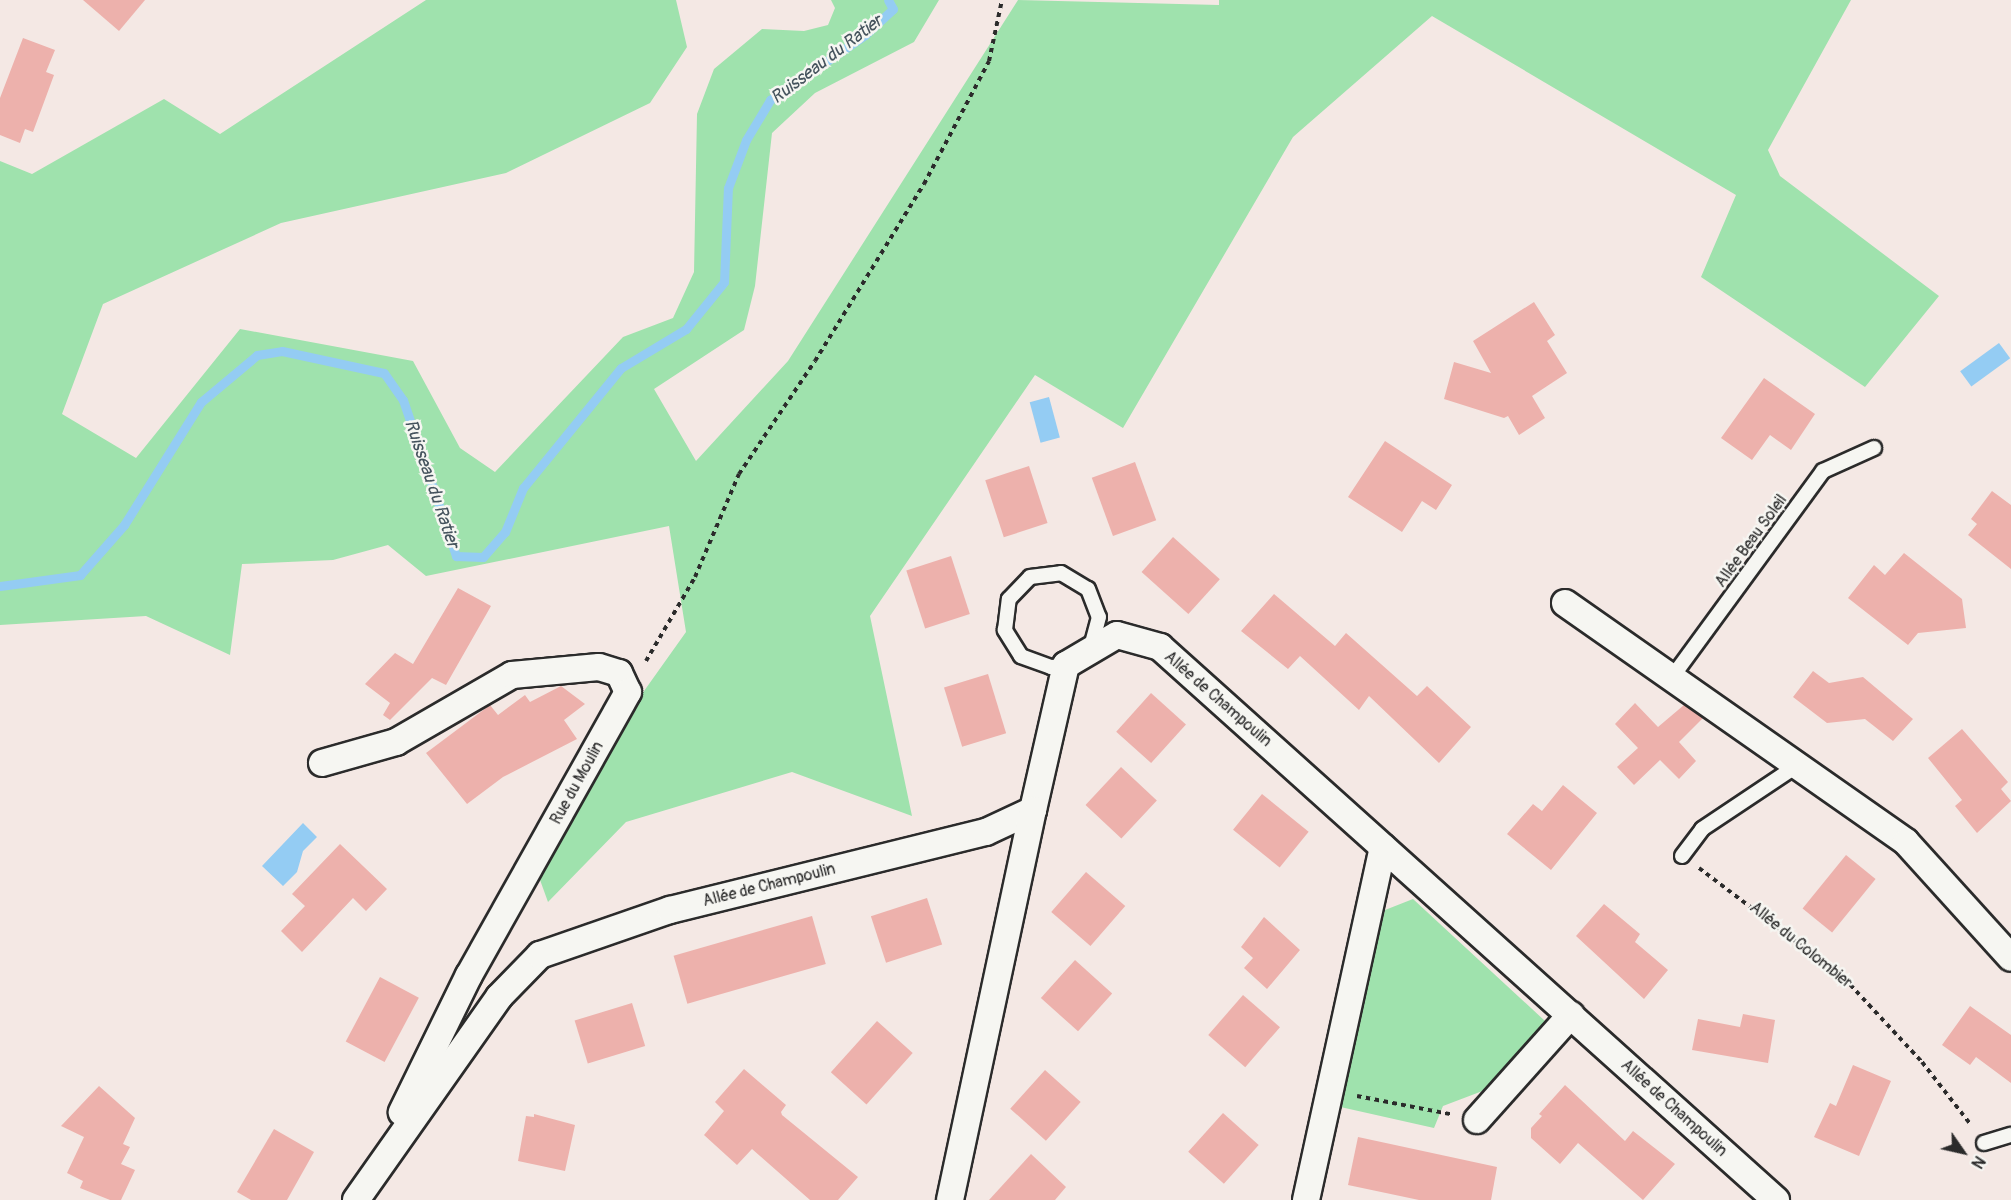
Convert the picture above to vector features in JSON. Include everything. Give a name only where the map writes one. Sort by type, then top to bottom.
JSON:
[{"type":"street","points":[[1565,603],[1673,676],[1906,842],[2011,958]]},
{"type":"street","name":"Allée de Champoulin","points":[[1066,665],[1091,647],[1117,635],[1160,647],[1776,1200]]},
{"type":"street","points":[[950,1200],[1066,665]]},
{"type":"street","points":[[322,763],[396,742],[512,675],[600,667],[619,673],[628,692]]},
{"type":"street","name":"Rue du Moulin","points":[[370,1177],[469,975],[628,692]]},
{"type":"street","name":"Allée de Champoulin","points":[[540,956],[670,910],[986,832],[1033,810]]},
{"type":"street","points":[[1306,1200],[1383,847]]},
{"type":"street","name":"Rue du Moulin","points":[[356,1200],[370,1177],[499,997],[540,956]]},
{"type":"street","points":[[1477,1120],[1571,1015]]},
{"type":"lane","name":"Allée Beau Soleil","points":[[1673,676],[1823,471],[1874,448]]},
{"type":"lane","points":[[1066,665],[1050,667],[1028,660],[1011,644],[1005,630],[1009,599],[1030,577],[1061,573],[1088,588],[1099,617],[1091,647]]},
{"type":"lane","points":[[1682,856],[1702,829],[1798,765]]},
{"type":"lane","points":[[1984,1143],[2011,1135]]},
{"type":"path","points":[[628,692],[695,577],[739,474],[815,361],[924,184],[989,61],[1002,0]]},
{"type":"path","name":"Allée du Colombier","points":[[1682,856],[1735,892],[1851,985],[1922,1062],[1984,1143]]},
{"type":"path","points":[[1331,1091],[1477,1120]]},
{"type":"green space","points":[[426,0],[676,0],[687,47],[650,103],[506,173],[281,223],[103,304],[62,414],[136,458],[240,329],[413,361],[460,448],[495,472],[623,337],[673,318],[694,272],[697,114],[714,69],[762,29],[804,31],[828,25],[835,8],[831,0],[939,0],[914,42],[815,93],[772,133],[755,286],[744,330],[654,389],[696,461],[788,361],[1018,0],[1219,5],[1219,0],[1851,0],[1768,150],[1780,176],[1939,296],[1865,387],[1701,277],[1736,195],[1432,16],[1293,137],[1123,428],[1035,375],[870,616],[912,816],[792,772],[626,822],[548,902],[527,844],[580,781],[686,632],[669,526],[426,576],[388,545],[333,560],[242,564],[230,655],[146,616],[0,625],[0,161],[32,174],[164,99],[220,134]]},
{"type":"green space","points":[[1413,899],[1545,1021],[1493,1087],[1443,1106],[1434,1128],[1336,1106],[1385,910]]},
{"type":"water","points":[[1999,343],[2010,358],[1971,387],[1960,371]]},
{"type":"water","points":[[1049,397],[1060,438],[1041,443],[1030,402]]},
{"type":"water","points":[[303,823],[317,837],[303,851],[297,872],[283,886],[262,866]]},
{"type":"building","points":[[83,0],[145,0],[119,31]]},
{"type":"building","points":[[23,38],[55,50],[46,72],[54,75],[33,132],[25,129],[20,143],[0,135],[0,98]]},
{"type":"building","points":[[1534,302],[1555,335],[1547,341],[1567,373],[1532,396],[1545,418],[1519,435],[1508,416],[1504,418],[1444,399],[1454,362],[1491,373],[1473,341]]},
{"type":"building","points":[[1764,378],[1815,414],[1791,450],[1770,435],[1752,460],[1721,438]]},
{"type":"building","points":[[1385,441],[1452,485],[1436,510],[1422,501],[1402,532],[1348,497]]},
{"type":"building","points":[[1135,462],[1156,520],[1113,536],[1092,478]]},
{"type":"building","points":[[1029,466],[1048,523],[1004,537],[985,480]]},
{"type":"building","points":[[1992,491],[2011,505],[2011,569],[1968,535],[1977,524],[1971,519]]},
{"type":"building","points":[[1173,537],[1220,579],[1188,614],[1142,572]]},
{"type":"building","points":[[1904,553],[1962,599],[1966,628],[1918,633],[1908,645],[1848,598],[1874,565],[1885,575]]},
{"type":"building","points":[[951,556],[970,614],[925,629],[906,571]]},
{"type":"building","points":[[458,588],[491,606],[446,685],[432,678],[390,720],[383,715],[390,703],[365,684],[395,653],[413,664]]},
{"type":"building","points":[[1274,594],[1335,646],[1346,633],[1417,696],[1427,686],[1471,727],[1439,763],[1369,696],[1359,710],[1300,656],[1288,669],[1241,631]]},
{"type":"building","points":[[1813,671],[1829,683],[1863,677],[1913,719],[1893,741],[1865,719],[1827,723],[1793,697]]},
{"type":"building","points":[[988,674],[1006,733],[962,747],[944,687]]},
{"type":"building","points":[[561,686],[585,704],[564,720],[577,739],[503,777],[467,804],[426,753],[490,705],[498,715],[525,695],[530,702]]},
{"type":"building","points":[[1151,693],[1186,724],[1151,763],[1116,732]]},
{"type":"building","points":[[1635,703],[1658,727],[1684,705],[1703,718],[1679,742],[1696,761],[1679,779],[1660,760],[1634,785],[1617,767],[1638,748],[1615,724]]},
{"type":"building","points":[[1962,729],[2008,782],[2001,789],[2011,801],[1977,833],[1955,806],[1962,800],[1928,758]]},
{"type":"building","points":[[1121,767],[1157,800],[1121,838],[1086,805]]},
{"type":"building","points":[[1563,785],[1597,813],[1551,870],[1507,834],[1533,804],[1542,811]]},
{"type":"building","points":[[1262,794],[1309,832],[1280,868],[1233,830]]},
{"type":"building","points":[[340,844],[387,889],[366,911],[353,898],[302,952],[281,931],[305,906],[292,894]]},
{"type":"building","points":[[1846,855],[1876,879],[1832,933],[1803,909]]},
{"type":"building","points":[[1086,872],[1125,906],[1090,946],[1051,912]]},
{"type":"building","points":[[927,898],[942,945],[886,963],[871,916]]},
{"type":"building","points":[[1604,904],[1640,934],[1635,942],[1668,970],[1644,999],[1576,936]]},
{"type":"building","points":[[812,916],[826,964],[687,1004],[674,956]]},
{"type":"building","points":[[1264,917],[1300,950],[1267,989],[1244,968],[1253,958],[1241,947]]},
{"type":"building","points":[[1075,960],[1112,993],[1078,1031],[1041,998]]},
{"type":"building","points":[[380,977],[419,998],[385,1062],[346,1041]]},
{"type":"building","points":[[1243,995],[1280,1027],[1245,1067],[1208,1035]]},
{"type":"building","points":[[632,1003],[645,1046],[588,1064],[575,1021]]},
{"type":"building","points":[[1970,1006],[2011,1035],[2011,1083],[1976,1057],[1970,1065],[1942,1045]]},
{"type":"building","points":[[1743,1014],[1775,1020],[1768,1063],[1692,1050],[1698,1019],[1740,1027]]},
{"type":"building","points":[[877,1021],[913,1053],[867,1104],[831,1072]]},
{"type":"building","points":[[1853,1065],[1891,1081],[1859,1156],[1814,1137],[1830,1103],[1836,1106]]},
{"type":"building","points":[[744,1069],[786,1105],[781,1112],[782,1115],[858,1177],[838,1200],[810,1200],[752,1149],[737,1165],[704,1135],[724,1111],[715,1102]]},
{"type":"building","points":[[1045,1070],[1081,1102],[1046,1141],[1010,1109]]},
{"type":"building","points":[[1565,1085],[1625,1141],[1633,1131],[1675,1164],[1643,1200],[1578,1143],[1560,1164],[1531,1138],[1531,1128],[1542,1116],[1539,1114]]},
{"type":"building","points":[[99,1086],[135,1118],[123,1144],[130,1147],[121,1164],[135,1170],[121,1200],[110,1200],[80,1188],[83,1181],[67,1173],[84,1137],[61,1126]]},
{"type":"building","points":[[1223,1113],[1259,1145],[1224,1184],[1188,1152]]},
{"type":"building","points":[[534,1114],[575,1125],[565,1171],[518,1161],[526,1116],[534,1117]]},
{"type":"building","points":[[274,1129],[314,1152],[287,1200],[251,1200],[237,1192]]},
{"type":"building","points":[[1358,1137],[1497,1167],[1491,1200],[1419,1200],[1348,1185]]},
{"type":"building","points":[[1031,1154],[1066,1187],[1055,1200],[989,1200]]},
{"type":"waterway","name":"Ruisseau du Ratier","points":[[0,586],[80,575],[124,525],[201,402],[257,355],[282,351],[384,373],[403,400],[456,556],[483,557],[505,532],[523,488],[621,368],[686,329],[724,282],[728,188],[746,140],[770,100],[865,35],[893,9],[888,0]]}]
